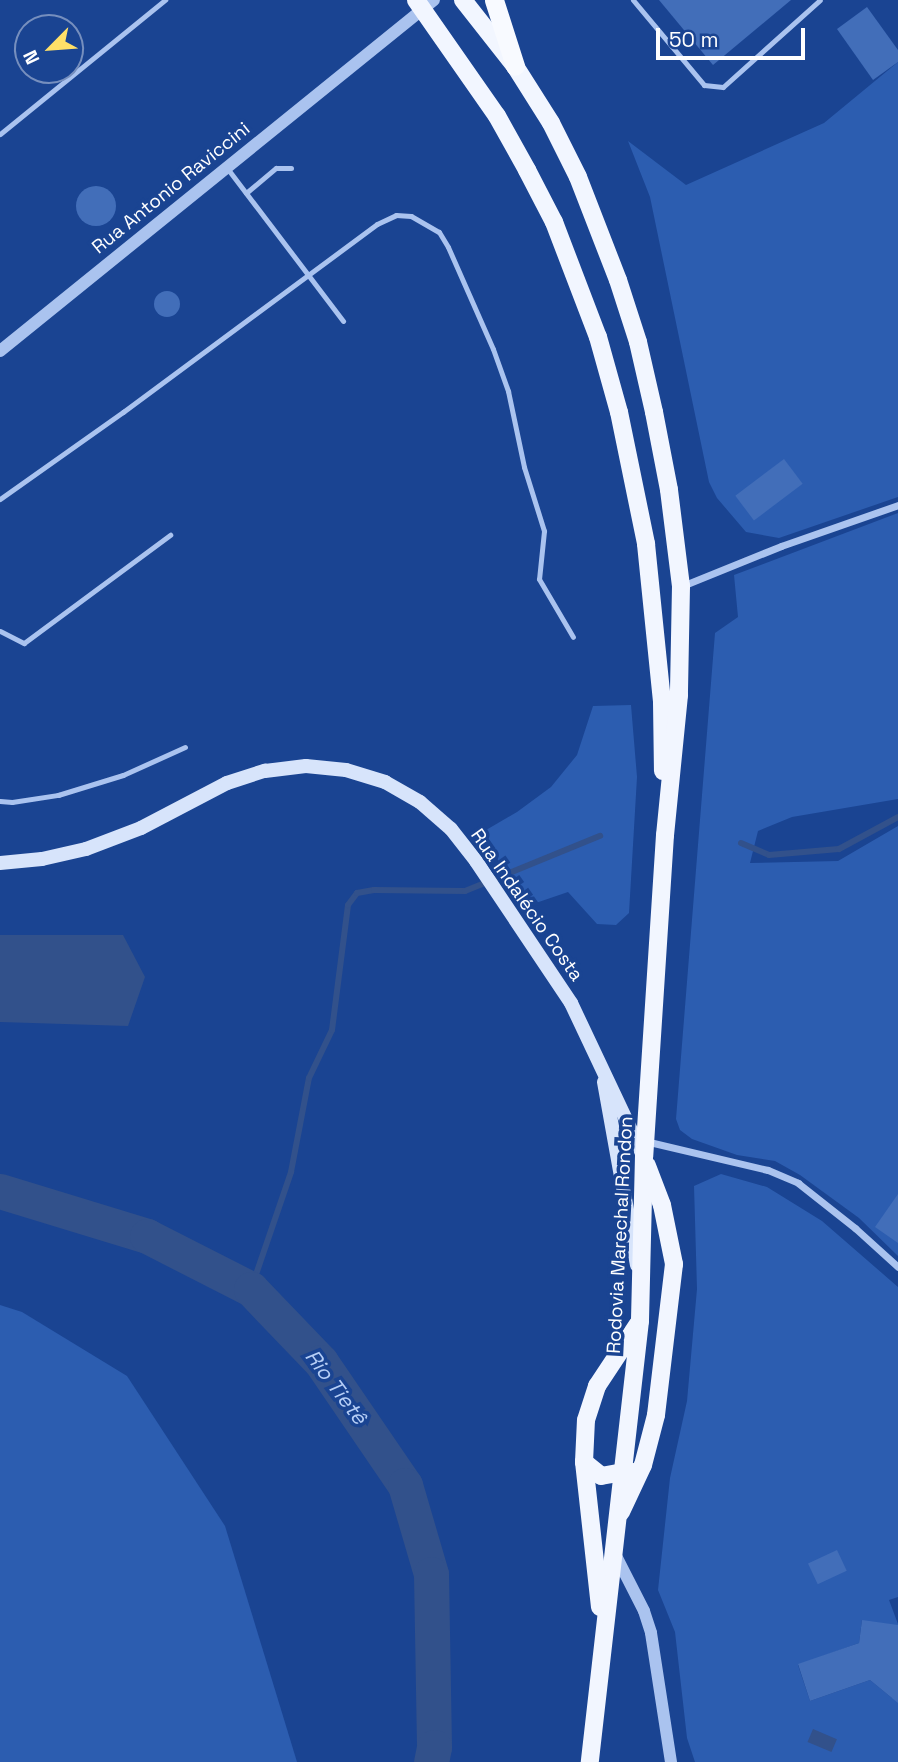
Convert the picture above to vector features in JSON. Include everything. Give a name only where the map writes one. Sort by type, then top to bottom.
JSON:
[{"type":"highway","points":[[494,0],[515,66]]},
{"type":"main road","name":"Rodovia Marechal Rondon","points":[[416,0],[483,94],[527,170],[559,233],[598,337],[619,412],[646,544],[662,702],[665,835]]},
{"type":"main road","name":"Rodovia Marechal Rondon","points":[[463,0],[515,66],[551,123],[578,177],[638,342],[669,490],[681,586],[679,695],[665,835],[644,1149],[640,1321],[590,1762]]},
{"type":"main road","name":"Rua Indalécio Costa","points":[[0,863],[86,849],[141,828],[227,783],[265,771],[306,766],[346,770],[385,782],[420,802],[451,829],[476,861],[571,1003],[644,1149]]},
{"type":"main road","name":"Rua Indalécio Costa","points":[[600,1063],[641,1286]]},
{"type":"main road","points":[[617,1520],[643,1465],[656,1415],[674,1264],[662,1205],[644,1149]]},
{"type":"main road","points":[[603,1637],[584,1462],[586,1420],[597,1386],[640,1321]]},
{"type":"main road","points":[[584,1462],[601,1476],[621,1474],[643,1465]]},
{"type":"street","name":"Rua Antonio Raviccini","points":[[0,351],[434,0]]},
{"type":"street","points":[[681,586],[898,505]]},
{"type":"street","points":[[644,1149],[768,1170],[798,1184],[855,1227],[898,1267]]},
{"type":"street","points":[[614,1551],[644,1611],[651,1633],[671,1762]]},
{"type":"lane","points":[[0,134],[165,0]]},
{"type":"lane","points":[[633,0],[704,85],[723,87],[820,0]]},
{"type":"lane","points":[[227,168],[343,321]]},
{"type":"lane","points":[[246,193],[276,168],[290,168]]},
{"type":"lane","points":[[0,499],[123,412],[377,223],[396,215],[411,216],[439,232],[493,349],[508,391],[524,467],[544,531],[539,579],[573,637]]},
{"type":"lane","points":[[0,631],[23,643],[170,535]]},
{"type":"lane","points":[[0,801],[12,802],[58,795],[122,775],[185,747]]},
{"type":"shaded area","points":[[898,62],[898,497],[779,538],[746,532],[717,498],[709,482],[650,197],[628,141],[686,185],[824,123]]},
{"type":"shaded area","points":[[898,513],[898,799],[792,817],[758,831],[750,863],[838,861],[898,826],[898,1256],[859,1218],[800,1175],[775,1161],[737,1155],[692,1139],[680,1130],[676,1119],[715,633],[738,617],[734,575]]},
{"type":"shaded area","points":[[631,705],[637,777],[629,913],[616,925],[597,924],[568,892],[527,906],[481,833],[517,812],[551,787],[577,755],[593,706]]},
{"type":"shaded area","points":[[0,935],[123,935],[145,977],[128,1026],[0,1022]]},
{"type":"shaded area","points":[[721,1174],[767,1187],[822,1221],[898,1287],[898,1597],[889,1600],[898,1624],[898,1670],[862,1620],[859,1643],[798,1665],[810,1701],[870,1680],[892,1698],[898,1692],[898,1762],[695,1762],[687,1738],[675,1632],[658,1590],[670,1478],[687,1401],[697,1289],[694,1186]]},
{"type":"shaded area","points":[[0,1305],[22,1312],[127,1376],[225,1526],[297,1762],[0,1762]]},
{"type":"shaded area","points":[[813,1729],[837,1739],[831,1752],[808,1742]]},
{"type":"building","points":[[659,0],[791,0],[713,65]]},
{"type":"building","points":[[867,7],[898,50],[898,62],[873,80],[837,29]]},
{"type":"building","points":[[96,186],[110,192],[116,206],[110,220],[96,226],[82,220],[76,206],[82,192]]},
{"type":"building","points":[[167,291],[176,295],[180,304],[176,313],[167,317],[158,313],[154,304],[158,295]]},
{"type":"building","points":[[784,459],[803,484],[754,520],[735,496]]},
{"type":"building","points":[[898,1194],[898,1243],[875,1227]]},
{"type":"building","points":[[837,1550],[847,1571],[818,1584],[808,1564]]},
{"type":"building","points":[[862,1620],[898,1625],[898,1703],[870,1680],[810,1701],[798,1664],[859,1643]]},
{"type":"waterway","points":[[741,843],[769,855],[839,849],[898,817]]},
{"type":"waterway","points":[[251,1289],[291,1172],[309,1078],[332,1030],[348,905],[357,893],[374,890],[465,891],[600,836]]},
{"type":"waterway","name":"Rio Tietê","points":[[0,1191],[147,1236],[251,1289],[321,1362],[405,1485],[431,1574],[434,1747],[431,1762]]}]
